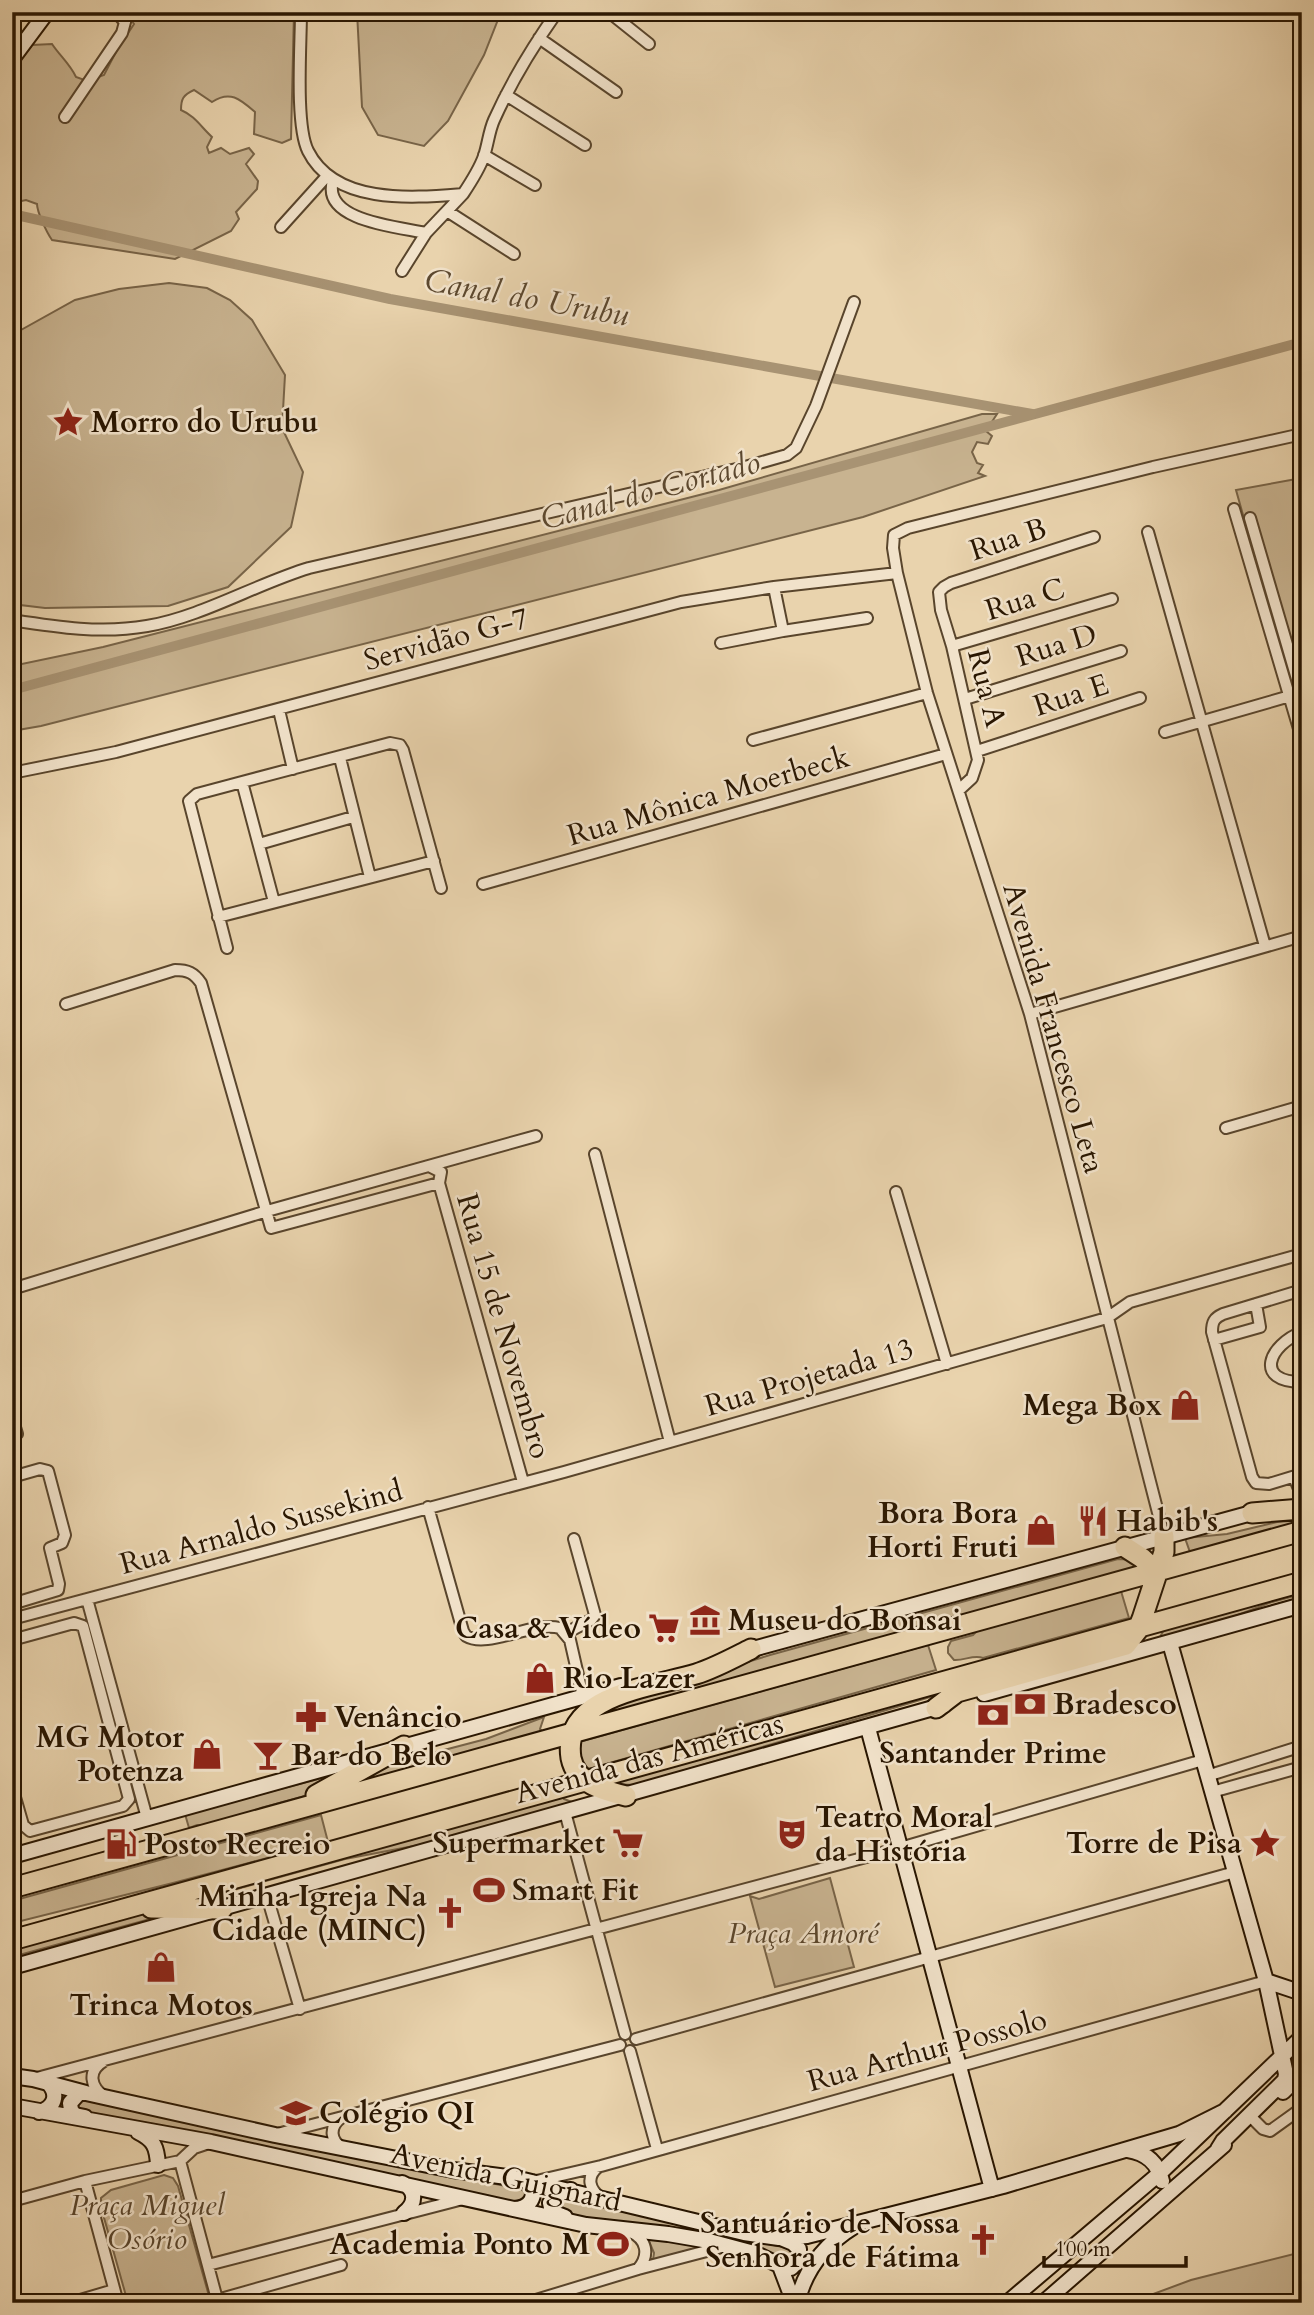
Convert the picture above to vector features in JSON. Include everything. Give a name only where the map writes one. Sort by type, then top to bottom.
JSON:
[{"type":"highway","points":[[1252,1513],[1302,1509]]},
{"type":"highway","name":"Avenida das Américas","points":[[12,1888],[1302,1531]]},
{"type":"highway","points":[[936,1708],[957,1692],[1126,1644],[1139,1627],[1164,1552],[1164,1536]]},
{"type":"highway","points":[[1125,1547],[1157,1572]]},
{"type":"highway","name":"Avenida das Américas","points":[[12,1940],[1302,1583]]},
{"type":"highway","points":[[626,1796],[604,1790],[586,1781],[576,1771],[570,1749],[574,1733],[583,1717],[607,1699],[699,1673],[751,1649]]},
{"type":"highway","points":[[288,1810],[404,1746]]},
{"type":"highway","points":[[129,1908],[222,1909]]},
{"type":"main road","points":[[12,59],[47,12]]},
{"type":"main road","points":[[12,1855],[1302,1498]]},
{"type":"main road","name":"Avenida das Américas","points":[[12,1967],[1302,1605]]},
{"type":"main road","points":[[1170,1643],[1266,1981],[1286,2074],[1285,2080],[1223,2141],[1219,2149]]},
{"type":"main road","points":[[868,1728],[992,2189]]},
{"type":"main road","points":[[1266,1981],[1302,1993]]},
{"type":"main road","points":[[1007,2303],[1160,2173],[1302,2037]]},
{"type":"main road","points":[[1043,2303],[1302,2073]]},
{"type":"main road","name":"Avenida Guignard","points":[[12,2076],[275,2135],[572,2190],[744,2233],[779,2238],[807,2236],[992,2189],[1179,2134],[1225,2111]]},
{"type":"main road","points":[[39,2112],[46,2110],[54,2101],[52,2088],[41,2081]]},
{"type":"main road","points":[[86,2093],[79,2093],[74,2097],[70,2103],[71,2110],[75,2115],[96,2123]]},
{"type":"main road","name":"Avenida Guignard","points":[[12,2106],[211,2143],[586,2225],[668,2234],[734,2247],[767,2258],[780,2266]]},
{"type":"main road","points":[[130,2129],[152,2140],[156,2146],[158,2165]]},
{"type":"main road","points":[[1103,2249],[1161,2189],[1160,2173],[1156,2165],[1146,2155],[1126,2150]]},
{"type":"main road","points":[[509,2209],[521,2209],[528,2205],[533,2196],[532,2182]]},
{"type":"main road","points":[[400,2183],[410,2188],[414,2198],[412,2205],[404,2213]]},
{"type":"main road","points":[[572,2190],[555,2194],[550,2210],[586,2225]]},
{"type":"main road","points":[[796,2303],[804,2279],[820,2254],[841,2234],[867,2219]]},
{"type":"main road","points":[[779,2238],[793,2243],[800,2253],[794,2267],[780,2266]]},
{"type":"main road","points":[[780,2266],[796,2303]]},
{"type":"street","points":[[65,117],[122,33],[125,22],[116,12]]},
{"type":"street","points":[[301,12],[303,133],[308,151],[330,178],[361,191],[393,196],[463,194]]},
{"type":"street","points":[[402,271],[426,233],[472,181],[484,155],[493,121],[556,12]]},
{"type":"street","points":[[609,12],[649,44]]},
{"type":"street","points":[[539,38],[616,92]]},
{"type":"street","points":[[506,95],[585,145]]},
{"type":"street","points":[[484,155],[535,185]]},
{"type":"street","points":[[281,228],[330,178]]},
{"type":"street","points":[[330,178],[333,199],[345,211],[369,221],[426,233]]},
{"type":"street","points":[[447,211],[514,254]]},
{"type":"street","points":[[12,620],[74,629],[147,626],[168,621],[276,578],[309,568],[787,455],[796,448],[816,406],[854,302]]},
{"type":"street","name":"Avenida Francesco Leta","points":[[1164,1536],[1030,1014],[927,693],[897,573],[892,541],[894,535],[908,528],[1140,470],[1302,434]]},
{"type":"street","points":[[1234,509],[1299,695]]},
{"type":"street","points":[[1250,518],[1299,695],[1302,739]]},
{"type":"street","points":[[1148,532],[1265,946]]},
{"type":"street","name":"Rua B","points":[[939,592],[951,583],[1094,537]]},
{"type":"street","name":"Servidão G-7","points":[[12,773],[116,752],[681,602],[774,587],[897,573]]},
{"type":"street","points":[[774,587],[783,631]]},
{"type":"street","name":"Rua A","points":[[939,592],[940,610],[952,646],[977,751],[976,770],[972,778],[959,790]]},
{"type":"street","name":"Rua C","points":[[952,646],[1112,599]]},
{"type":"street","points":[[721,643],[867,618]]},
{"type":"street","name":"Rua D","points":[[965,699],[1121,651]]},
{"type":"street","points":[[753,740],[927,693]]},
{"type":"street","points":[[1166,732],[1299,695]]},
{"type":"street","name":"Rua E","points":[[977,751],[1140,698]]},
{"type":"street","points":[[279,710],[293,769]]},
{"type":"street","points":[[226,948],[189,801],[197,794],[390,743],[400,746],[441,888]]},
{"type":"street","name":"Rua Mônica Moerbeck","points":[[483,884],[946,754]]},
{"type":"street","points":[[340,758],[370,877]]},
{"type":"street","points":[[242,782],[274,902]]},
{"type":"street","points":[[259,844],[354,817]]},
{"type":"street","points":[[218,917],[434,861]]},
{"type":"street","points":[[1030,1014],[1302,936]]},
{"type":"street","points":[[66,1004],[175,970],[186,970],[195,974],[201,983],[271,1228],[439,1183]]},
{"type":"street","points":[[1226,1128],[1302,1106]]},
{"type":"street","points":[[12,1289],[267,1211],[536,1136]]},
{"type":"street","points":[[595,1154],[670,1442]]},
{"type":"street","name":"Rua 15 de Novembro","points":[[429,1166],[441,1172],[439,1183],[523,1482]]},
{"type":"street","points":[[896,1192],[947,1364]]},
{"type":"street","name":"Rua Projetada 13","points":[[523,1482],[1107,1318],[1130,1302],[1302,1254]]},
{"type":"street","points":[[1302,1290],[1216,1317],[1212,1324],[1252,1478],[1262,1485],[1298,1476],[1302,1498]]},
{"type":"street","points":[[1214,1340],[1260,1327],[1256,1304]]},
{"type":"street","points":[[1302,1332],[1281,1343],[1270,1362],[1271,1371],[1277,1377],[1302,1382]]},
{"type":"street","points":[[12,1417],[17,1434]]},
{"type":"street","points":[[12,1477],[45,1469],[51,1475],[65,1535],[62,1543],[50,1548],[60,1588],[55,1592],[12,1604]]},
{"type":"street","name":"Rua Arnaldo Sussekind","points":[[12,1619],[523,1482]]},
{"type":"street","points":[[429,1507],[466,1636],[479,1640],[550,1626],[560,1628],[570,1640],[583,1697]]},
{"type":"street","points":[[566,1633],[591,1620],[595,1615],[574,1539]]},
{"type":"street","points":[[47,1594],[50,1608]]},
{"type":"street","points":[[87,1599],[147,1818]]},
{"type":"street","points":[[12,1787],[23,1825],[30,1830],[123,1806],[129,1799],[82,1626],[74,1623],[13,1637]]},
{"type":"street","points":[[1207,1776],[1302,1746]]},
{"type":"street","points":[[41,2081],[106,2059],[900,1848],[1203,1760]]},
{"type":"street","points":[[1247,1764],[1243,1774],[1248,1781]]},
{"type":"street","points":[[1212,1792],[1302,1767]]},
{"type":"street","points":[[565,1812],[657,2149]]},
{"type":"street","points":[[275,2135],[628,2042],[1235,1872]]},
{"type":"street","points":[[267,1896],[300,2009]]},
{"type":"street","name":"Rua Arthur Possolo","points":[[532,2182],[601,2166],[1266,1981]]},
{"type":"street","points":[[105,2097],[93,2085],[92,2077],[94,2069],[106,2059]]},
{"type":"street","points":[[1253,2119],[1263,2129],[1270,2131],[1302,2108]]},
{"type":"street","points":[[344,2116],[335,2122],[332,2132],[335,2142],[344,2148]]},
{"type":"street","points":[[12,2201],[85,2181],[180,2161],[194,2148],[211,2143]]},
{"type":"street","points":[[180,2161],[218,2302],[341,2265]]},
{"type":"street","points":[[601,2166],[592,2173],[590,2183],[595,2193],[601,2197]]},
{"type":"street","points":[[85,2181],[118,2303]]},
{"type":"street","points":[[208,2265],[467,2198]]},
{"type":"street","points":[[625,2229],[637,2235],[644,2244],[646,2255],[638,2269]]},
{"type":"street","points":[[527,2303],[544,2301],[708,2249],[734,2247]]},
{"type":"street","points":[[70,2303],[114,2290]]},
{"type":"green space","points":[[125,12],[294,12],[291,139],[282,143],[254,134],[255,112],[230,96],[212,102],[194,90],[182,100],[181,110],[212,137],[207,147],[209,153],[221,148],[230,154],[249,148],[254,154],[246,164],[258,181],[257,189],[236,212],[239,219],[231,231],[175,259],[52,240],[37,204],[26,200],[12,203],[12,71],[32,45],[52,44],[76,77],[87,81],[104,75],[134,24]]},
{"type":"green space","points":[[357,12],[501,12],[484,55],[448,121],[424,146],[378,135],[362,107]]},
{"type":"green space","points":[[169,283],[207,288],[230,300],[252,320],[285,375],[282,428],[303,472],[291,527],[228,587],[168,606],[45,608],[12,604],[12,335],[75,300],[119,289]]},
{"type":"green space","points":[[982,414],[997,414],[986,431],[992,436],[988,444],[977,442],[972,452],[977,463],[983,465],[978,473],[985,476],[863,517],[41,726],[12,731],[12,666],[103,647],[719,490]]},
{"type":"green space","points":[[1302,478],[1302,725],[1236,490]]},
{"type":"green space","points":[[1302,1520],[1302,1528],[1191,1555],[1185,1538],[1227,1534],[1277,1522]]},
{"type":"green space","points":[[1118,1559],[1136,1560],[1143,1569],[584,1725],[607,1705],[770,1655]]},
{"type":"green space","points":[[1302,1588],[1302,1594],[1269,1603],[1220,1622],[1160,1637],[1167,1624]]},
{"type":"green space","points":[[1121,1591],[1129,1618],[983,1658],[954,1660],[948,1653],[951,1641],[973,1635],[977,1631]]},
{"type":"green space","points":[[928,1645],[936,1670],[585,1770],[575,1743]]},
{"type":"green space","points":[[967,1686],[635,1785],[602,1781],[866,1709]]},
{"type":"green space","points":[[544,1717],[540,1729],[547,1736],[328,1796],[383,1766],[486,1739]]},
{"type":"green space","points":[[356,1769],[305,1796],[261,1808],[230,1822],[189,1828],[185,1814]]},
{"type":"green space","points":[[564,1792],[564,1799],[575,1803],[419,1845],[345,1859],[176,1906],[156,1906]]},
{"type":"green space","points":[[321,1815],[328,1842],[13,1923],[15,1910],[12,1908],[12,1901]]},
{"type":"green space","name":"Praça Amoré","points":[[830,1878],[854,1967],[775,1987],[750,1896],[759,1899]]},
{"type":"green space","points":[[141,1913],[161,1916],[12,1957],[12,1944]]},
{"type":"green space","points":[[82,2099],[520,2189],[526,2197],[518,2203],[82,2112],[78,2110],[77,2102]]},
{"type":"green space","name":"Praça Miguel Osório","points":[[164,2175],[173,2178],[178,2186],[211,2303],[128,2303],[101,2207],[101,2198],[111,2190]]},
{"type":"green space","points":[[562,2198],[791,2249],[794,2252],[792,2260],[784,2261],[750,2243],[665,2226],[609,2222],[559,2212],[556,2201]]},
{"type":"green space","points":[[651,2236],[704,2246],[653,2260],[654,2253],[648,2239]]},
{"type":"green space","points":[[1302,2252],[1302,2303],[1129,2303],[1191,2280]]},
{"type":"waterway","name":"Canal do Urubu","points":[[12,214],[390,299],[1032,414]]},
{"type":"waterway","name":"Canal do Cortado","points":[[12,690],[1302,342]]},
{"type":"place","name":"Morro do Urubu","points":[[68,422]]},
{"type":"place","name":"Mega Box","points":[[1185,1405]]},
{"type":"place","name":"Habib's","points":[[1093,1521]]},
{"type":"place","name":"Bora Bora Horti Fruti","points":[[1041,1530]]},
{"type":"place","name":"Museu do Bonsai","points":[[705,1620]]},
{"type":"place","name":"Casa & Vídeo","points":[[664,1628]]},
{"type":"place","name":"Rio Lazer","points":[[540,1678]]},
{"type":"place","name":"Bradesco","points":[[1030,1704]]},
{"type":"place","name":"Santander Prime","points":[[993,1715]]},
{"type":"place","name":"Venâncio","points":[[311,1717]]},
{"type":"place","name":"MG Motor Potenza","points":[[207,1754]]},
{"type":"place","name":"Bar do Belo","points":[[268,1755]]},
{"type":"place","name":"Teatro Moral da História","points":[[792,1834]]},
{"type":"place","name":"Supermarket","points":[[628,1843]]},
{"type":"place","name":"Torre de Pisa","points":[[1265,1843]]},
{"type":"place","name":"Posto Recreio","points":[[121,1844]]},
{"type":"place","name":"Smart Fit","points":[[489,1890]]},
{"type":"place","name":"Minha Igreja Na Cidade (MINC)","points":[[450,1913]]},
{"type":"place","name":"Trinca Motos","points":[[161,1967]]},
{"type":"place","name":"Colégio QI","points":[[296,2113]]},
{"type":"place","name":"Santuário de Nossa Senhora de Fátima","points":[[983,2240]]},
{"type":"place","name":"Academia Ponto M","points":[[613,2244]]}]
